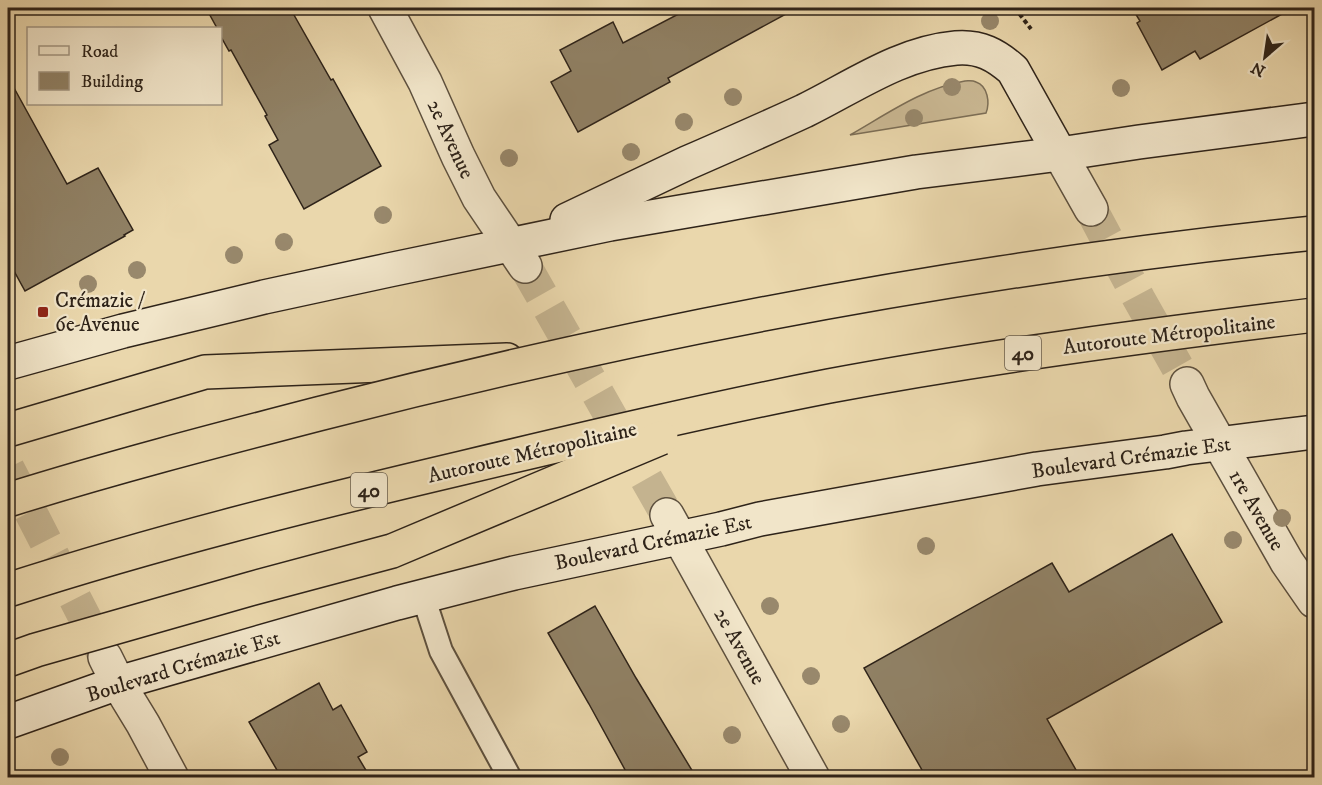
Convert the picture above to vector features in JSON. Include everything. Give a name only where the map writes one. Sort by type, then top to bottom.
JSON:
[{"type":"highway","points":[[8,500],[200,444],[410,390],[778,311],[945,281],[1149,252],[1314,233]]},
{"type":"highway","name":"Autoroute Métropolitaine","points":[[8,590],[226,526],[368,490],[734,406],[993,358],[1314,315]]},
{"type":"highway","points":[[8,430],[205,372],[554,358]]},
{"type":"highway","points":[[8,660],[238,592],[392,551],[734,406]]},
{"type":"main road","name":"2e Avenue","points":[[385,8],[425,81],[474,189],[518,255]]},
{"type":"main road","points":[[518,255],[556,225],[803,111],[879,72],[906,60],[940,51],[970,48],[984,50],[1013,70],[1091,209]]},
{"type":"main road","points":[[8,363],[253,300],[518,255],[552,237],[610,224],[916,172],[1314,119]]},
{"type":"main road","name":"1re Avenue","points":[[1187,384],[1277,545],[1314,601]]},
{"type":"main road","name":"Boulevard Crémazie Est","points":[[8,722],[111,670],[525,571],[673,526],[760,519],[1037,469],[1314,432]]},
{"type":"main road","name":"2e Avenue","points":[[673,526],[813,777]]},
{"type":"main road","points":[[111,670],[144,724],[172,777]]},
{"type":"lane","points":[[423,596],[441,651],[510,777]]},
{"type":"shaded area","points":[[975,81],[983,87],[988,100],[986,113],[850,135],[920,96],[950,84]]},
{"type":"building","points":[[206,8],[290,8],[331,80],[333,79],[381,166],[304,209],[269,145],[278,140],[265,116],[267,115],[231,50],[229,51],[222,39],[222,27],[216,27]]},
{"type":"building","points":[[690,8],[797,8],[668,78],[670,82],[578,132],[551,82],[571,71],[560,50],[613,22],[623,43]]},
{"type":"building","points":[[1132,8],[1293,8],[1200,59],[1195,51],[1162,70],[1137,23],[1140,21]]},
{"type":"building","points":[[8,77],[67,184],[98,168],[133,230],[25,291],[8,260]]},
{"type":"building","points":[[1172,534],[1222,622],[1047,719],[1080,777],[926,777],[864,668],[1052,563],[1069,592]]},
{"type":"building","points":[[595,606],[696,777],[629,777],[548,633]]},
{"type":"building","points":[[319,683],[333,710],[341,705],[367,752],[358,757],[370,777],[281,777],[249,722]]},
{"type":"tunnel","points":[[1091,209],[1187,384]]},
{"type":"tunnel","points":[[525,266],[667,515]]},
{"type":"tunnel","points":[[8,468],[105,657]]},
{"type":"place","name":"Crémazie / 6e Avenue","points":[[43,312]]}]
